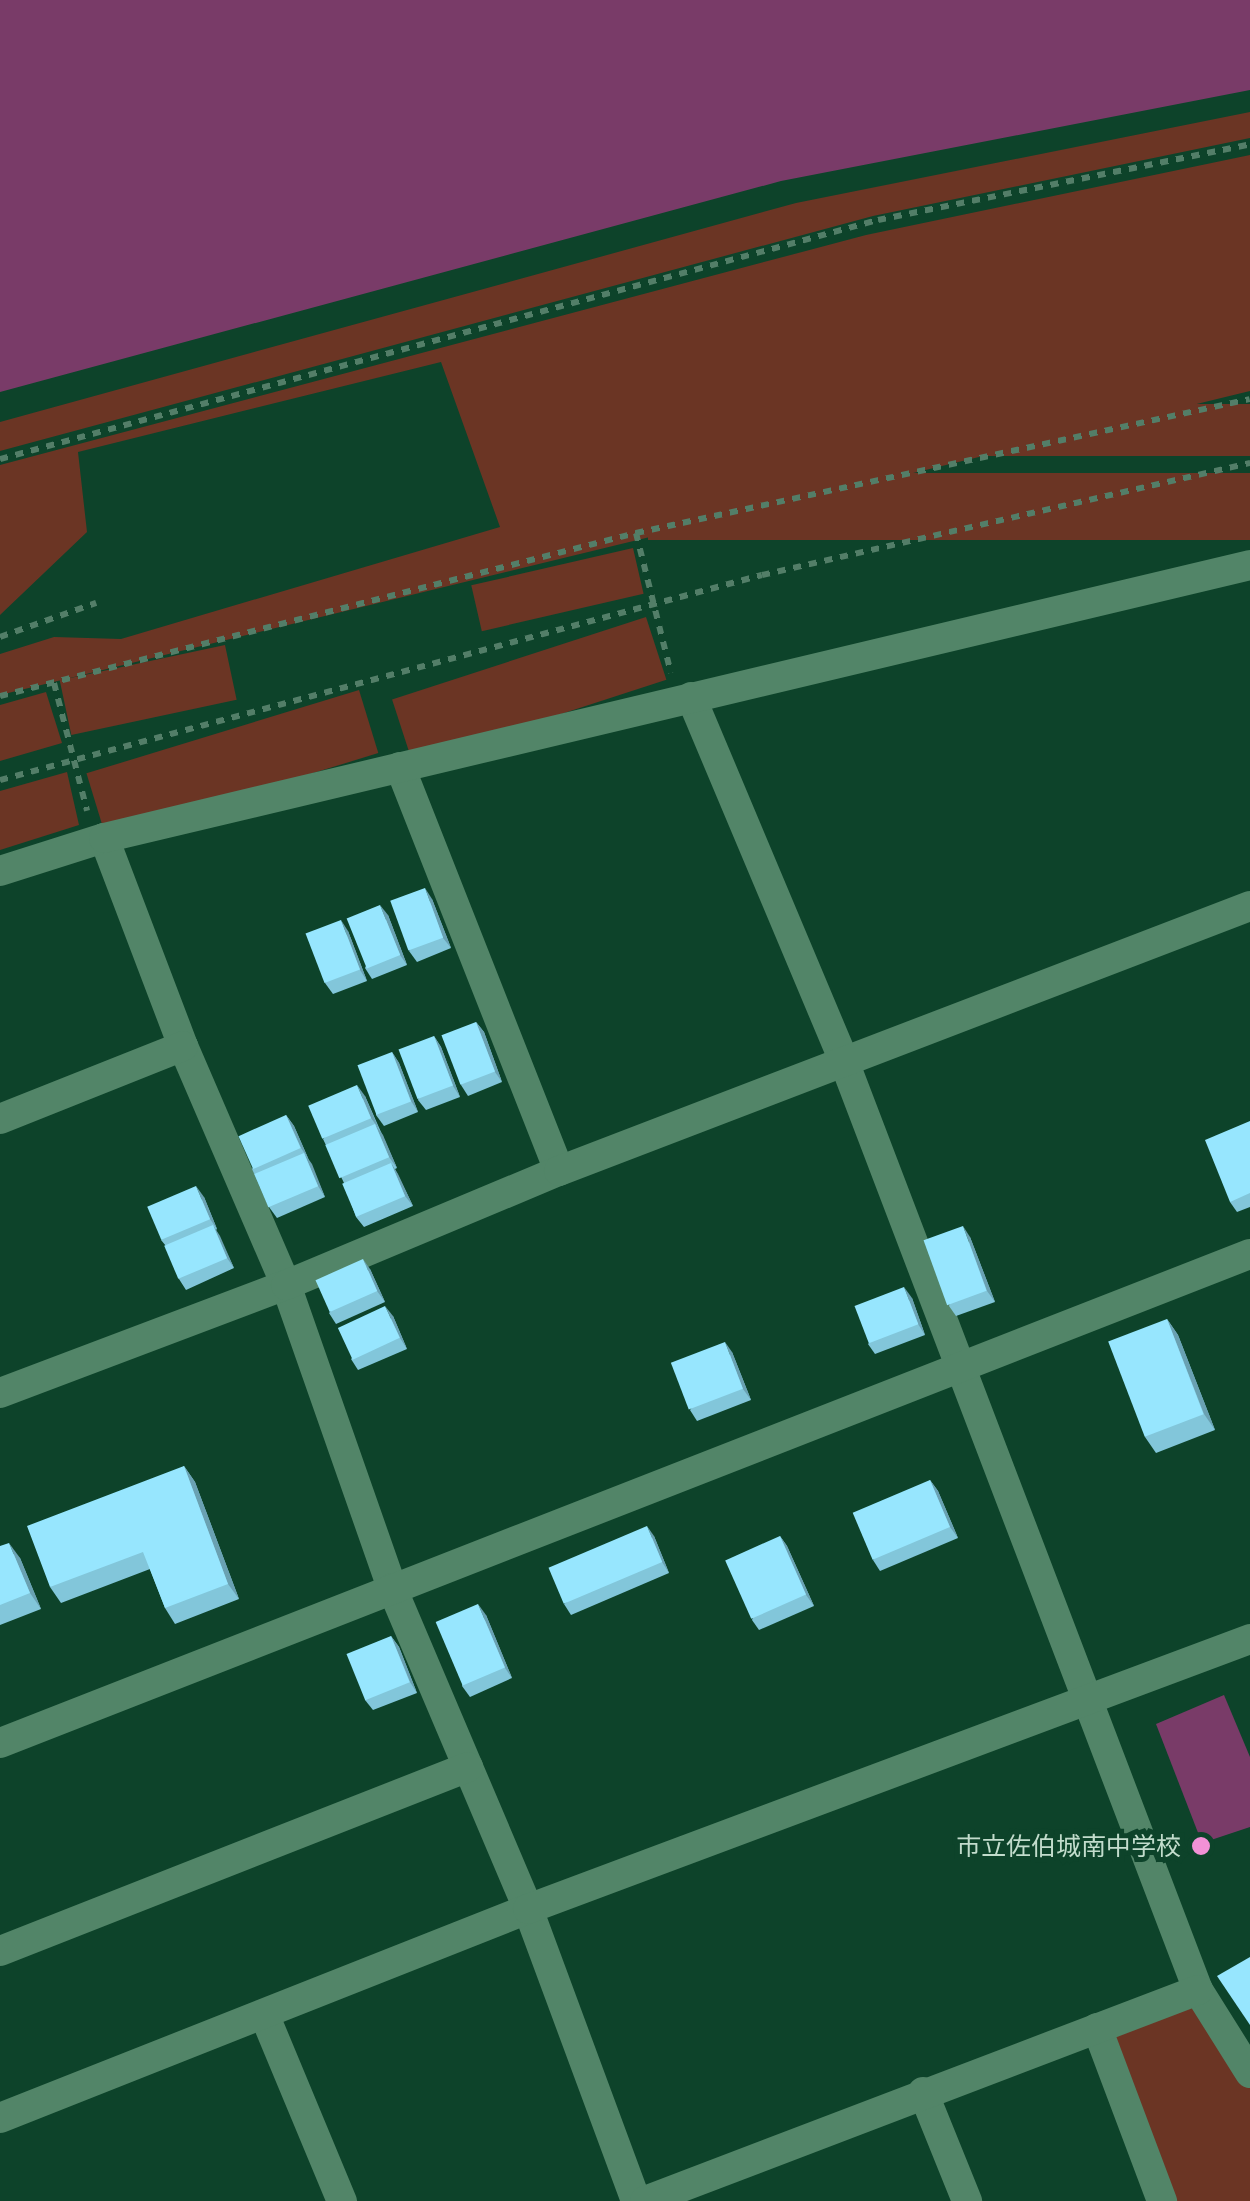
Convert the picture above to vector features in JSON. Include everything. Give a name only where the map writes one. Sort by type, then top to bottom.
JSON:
[{"type":"street","points":[[0,870],[98,840],[1250,564]]},
{"type":"street","points":[[684,698],[844,1064],[1198,1990],[1250,2073]]},
{"type":"street","points":[[400,767],[559,1171]]},
{"type":"street","points":[[98,840],[286,1285],[392,1588],[528,1909],[636,2201]]},
{"type":"street","points":[[0,1393],[286,1285],[559,1171],[1250,906]]},
{"type":"street","points":[[0,1118],[184,1046]]},
{"type":"street","points":[[0,1743],[1250,1254]]},
{"type":"street","points":[[0,2118],[528,1909],[1250,1640]]},
{"type":"street","points":[[0,1951],[468,1767]]},
{"type":"street","points":[[645,2201],[1198,1990]]},
{"type":"street","points":[[264,2014],[342,2201]]},
{"type":"street","points":[[1097,2028],[1162,2201]]},
{"type":"street","points":[[923,2092],[967,2201]]},
{"type":"path","points":[[0,459],[878,220],[1250,144]]},
{"type":"path","points":[[0,696],[636,533],[1250,398]]},
{"type":"path","points":[[0,780],[762,575],[1250,463]]},
{"type":"path","points":[[636,533],[653,605],[684,698]]},
{"type":"path","points":[[0,636],[96,603]]},
{"type":"path","points":[[54,682],[98,840]]},
{"type":"shaded area","points":[[0,0],[1250,0],[1250,90],[781,181],[0,392]]},
{"type":"shaded area","points":[[1250,112],[1250,138],[873,216],[0,451],[0,422],[796,203]]},
{"type":"shaded area","points":[[1250,155],[1250,391],[0,695],[0,654],[54,637],[121,639],[500,527],[441,362],[78,452],[87,532],[0,615],[0,465],[866,235]]},
{"type":"shaded area","points":[[630,404],[1250,404],[1250,456],[630,456]]},
{"type":"shaded area","points":[[648,473],[1250,473],[1250,540],[648,540]]},
{"type":"shaded area","points":[[633,548],[644,594],[482,631],[471,585]]},
{"type":"shaded area","points":[[646,617],[666,680],[412,762],[392,700]]},
{"type":"shaded area","points":[[225,645],[237,700],[71,735],[60,680]]},
{"type":"shaded area","points":[[359,690],[378,753],[106,836],[86,773]]},
{"type":"shaded area","points":[[46,692],[62,743],[0,761],[0,705]]},
{"type":"shaded area","points":[[67,772],[79,825],[0,850],[0,791]]},
{"type":"shaded area","points":[[1224,1695],[1250,1757],[1250,1827],[1202,1843],[1156,1724]]},
{"type":"shaded area","points":[[1196,1997],[1250,2088],[1250,2201],[1170,2201],[1106,2031]]},
{"type":"building","points":[[425,888],[443,938],[408,950],[390,901]]},
{"type":"building","points":[[380,905],[400,955],[367,969],[347,918]]},
{"type":"building","points":[[341,920],[360,969],[325,983],[306,934]]},
{"type":"building","points":[[476,1022],[495,1071],[460,1085],[441,1035]]},
{"type":"building","points":[[434,1036],[453,1085],[418,1099],[399,1050]]},
{"type":"building","points":[[392,1052],[411,1101],[376,1115],[357,1065]]},
{"type":"building","points":[[357,1085],[371,1118],[322,1139],[308,1106]]},
{"type":"building","points":[[286,1115],[301,1148],[253,1169],[238,1136]]},
{"type":"building","points":[[1250,1121],[1250,1193],[1230,1202],[1205,1140]]},
{"type":"building","points":[[375,1124],[389,1157],[339,1178],[325,1145]]},
{"type":"building","points":[[304,1153],[318,1186],[268,1207],[254,1174]]},
{"type":"building","points":[[391,1163],[405,1196],[356,1217],[342,1184]]},
{"type":"building","points":[[196,1186],[210,1219],[161,1240],[147,1207]]},
{"type":"building","points":[[213,1225],[227,1258],[178,1279],[164,1246]]},
{"type":"building","points":[[963,1226],[987,1291],[947,1305],[924,1240]]},
{"type":"building","points":[[363,1259],[377,1291],[330,1312],[315,1280]]},
{"type":"building","points":[[904,1287],[918,1324],[869,1343],[855,1306]]},
{"type":"building","points":[[385,1306],[400,1338],[353,1360],[338,1328]]},
{"type":"building","points":[[1167,1319],[1204,1414],[1145,1437],[1108,1342]]},
{"type":"building","points":[[725,1342],[743,1389],[689,1409],[671,1363]]},
{"type":"building","points":[[184,1466],[228,1584],[165,1608],[143,1552],[50,1587],[27,1526]]},
{"type":"building","points":[[930,1480],[950,1527],[873,1560],[853,1513]]},
{"type":"building","points":[[647,1526],[662,1562],[564,1604],[549,1568]]},
{"type":"building","points":[[780,1536],[806,1594],[751,1619],[725,1560]]},
{"type":"building","points":[[9,1543],[30,1593],[0,1605],[0,1546]]},
{"type":"building","points":[[478,1604],[505,1668],[463,1685],[436,1622]]},
{"type":"building","points":[[391,1636],[410,1682],[365,1700],[346,1654]]},
{"type":"building","points":[[1250,1957],[1250,2025],[1217,1976]]},
{"type":"place","name":"市立佐伯城南中学校","points":[[1201,1846]]}]
